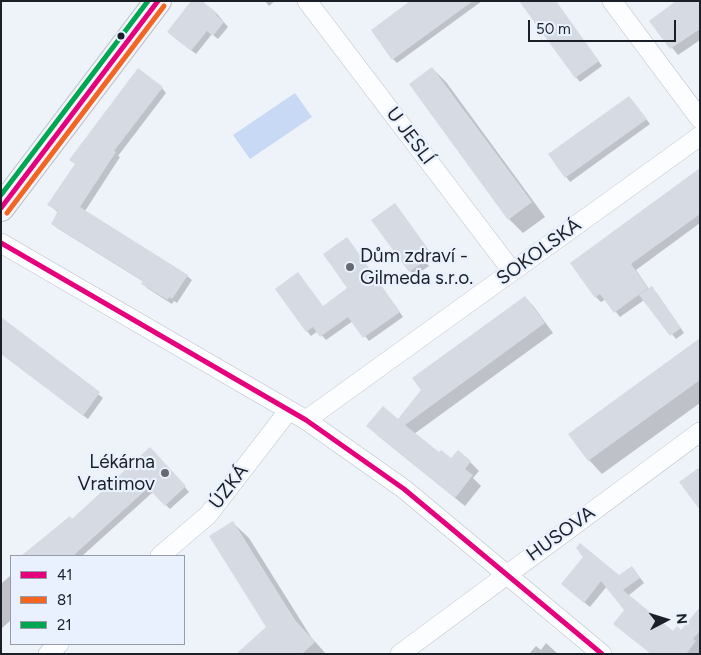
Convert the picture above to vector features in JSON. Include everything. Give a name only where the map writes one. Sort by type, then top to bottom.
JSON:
[{"type":"main road","points":[[1,208],[158,1]]},
{"type":"street","name":"U JESLÍ","points":[[307,1],[512,271]]},
{"type":"street","points":[[612,1],[700,119]]},
{"type":"street","name":"SOKOLSKÁ","points":[[306,420],[700,136]]},
{"type":"street","points":[[1,243],[306,420],[404,489],[602,654]]},
{"type":"street","name":"ÚZKÁ","points":[[161,555],[208,515],[289,410]]},
{"type":"street","name":"HUSOVA","points":[[400,654],[700,432]]},
{"type":"street","points":[[48,654],[58,645]]},
{"type":"shaded area","points":[[295,93],[312,117],[250,159],[233,135]]},
{"type":"building","points":[[191,1],[202,1],[217,13],[216,15],[224,22],[213,36],[207,31],[191,51],[167,32]]},
{"type":"building","points":[[410,1],[473,1],[392,60],[371,30]]},
{"type":"building","points":[[519,1],[556,1],[599,61],[575,78]]},
{"type":"building","points":[[676,1],[700,1],[700,29],[670,49],[649,21]]},
{"type":"building","points":[[432,67],[532,202],[508,220],[409,84]]},
{"type":"building","points":[[138,68],[163,87],[114,151],[116,152],[80,207],[188,275],[172,299],[169,297],[168,300],[141,284],[143,281],[51,224],[58,211],[47,205],[75,164],[69,160]]},
{"type":"building","points":[[629,96],[647,119],[565,178],[548,154]]},
{"type":"building","points":[[700,168],[700,214],[631,264],[648,288],[614,313],[600,294],[595,298],[570,263]]},
{"type":"building","points":[[395,203],[426,246],[418,251],[425,261],[409,272],[371,220]]},
{"type":"building","name":"Dům zdraví - Gilmeda s.r.o.","points":[[347,237],[400,312],[363,338],[348,317],[320,337],[313,327],[306,332],[275,289],[298,272],[323,306],[347,288],[323,254]]},
{"type":"building","points":[[652,286],[681,328],[670,336],[639,295]]},
{"type":"building","points":[[525,296],[545,323],[405,425],[439,452],[441,450],[451,458],[458,450],[471,461],[465,469],[473,475],[455,498],[366,426],[383,406],[398,419],[421,390],[412,378]]},
{"type":"building","points":[[1,317],[100,392],[83,416],[1,354]]},
{"type":"building","points":[[700,338],[700,380],[588,461],[568,434]]},
{"type":"building","points":[[150,447],[186,486],[165,506],[148,488],[74,555],[22,555],[70,516],[72,519]]},
{"type":"building","points":[[700,467],[700,510],[679,482]]},
{"type":"building","points":[[233,521],[295,620],[315,642],[302,654],[236,654],[266,627],[209,536]]},
{"type":"building","points":[[580,543],[619,575],[632,566],[640,578],[623,590],[673,631],[677,626],[681,630],[700,607],[700,631],[693,639],[696,641],[686,654],[651,654],[613,624],[624,610],[601,581],[584,603],[561,584],[583,557],[576,548]]},
{"type":"transit line","name":"21","points":[[1,195],[148,1]]},
{"type":"transit line","name":"41","points":[[1,208],[158,1]]},
{"type":"transit line","name":"81","points":[[7,213],[164,6]]},
{"type":"transit line","name":"41","points":[[1,243],[306,420],[404,489],[602,654]]},
{"type":"place","name":"Dům zdraví - Gilmeda s.r.o.","points":[[350,267]]},
{"type":"place","name":"Lékárna Vratimov","points":[[165,473]]}]
